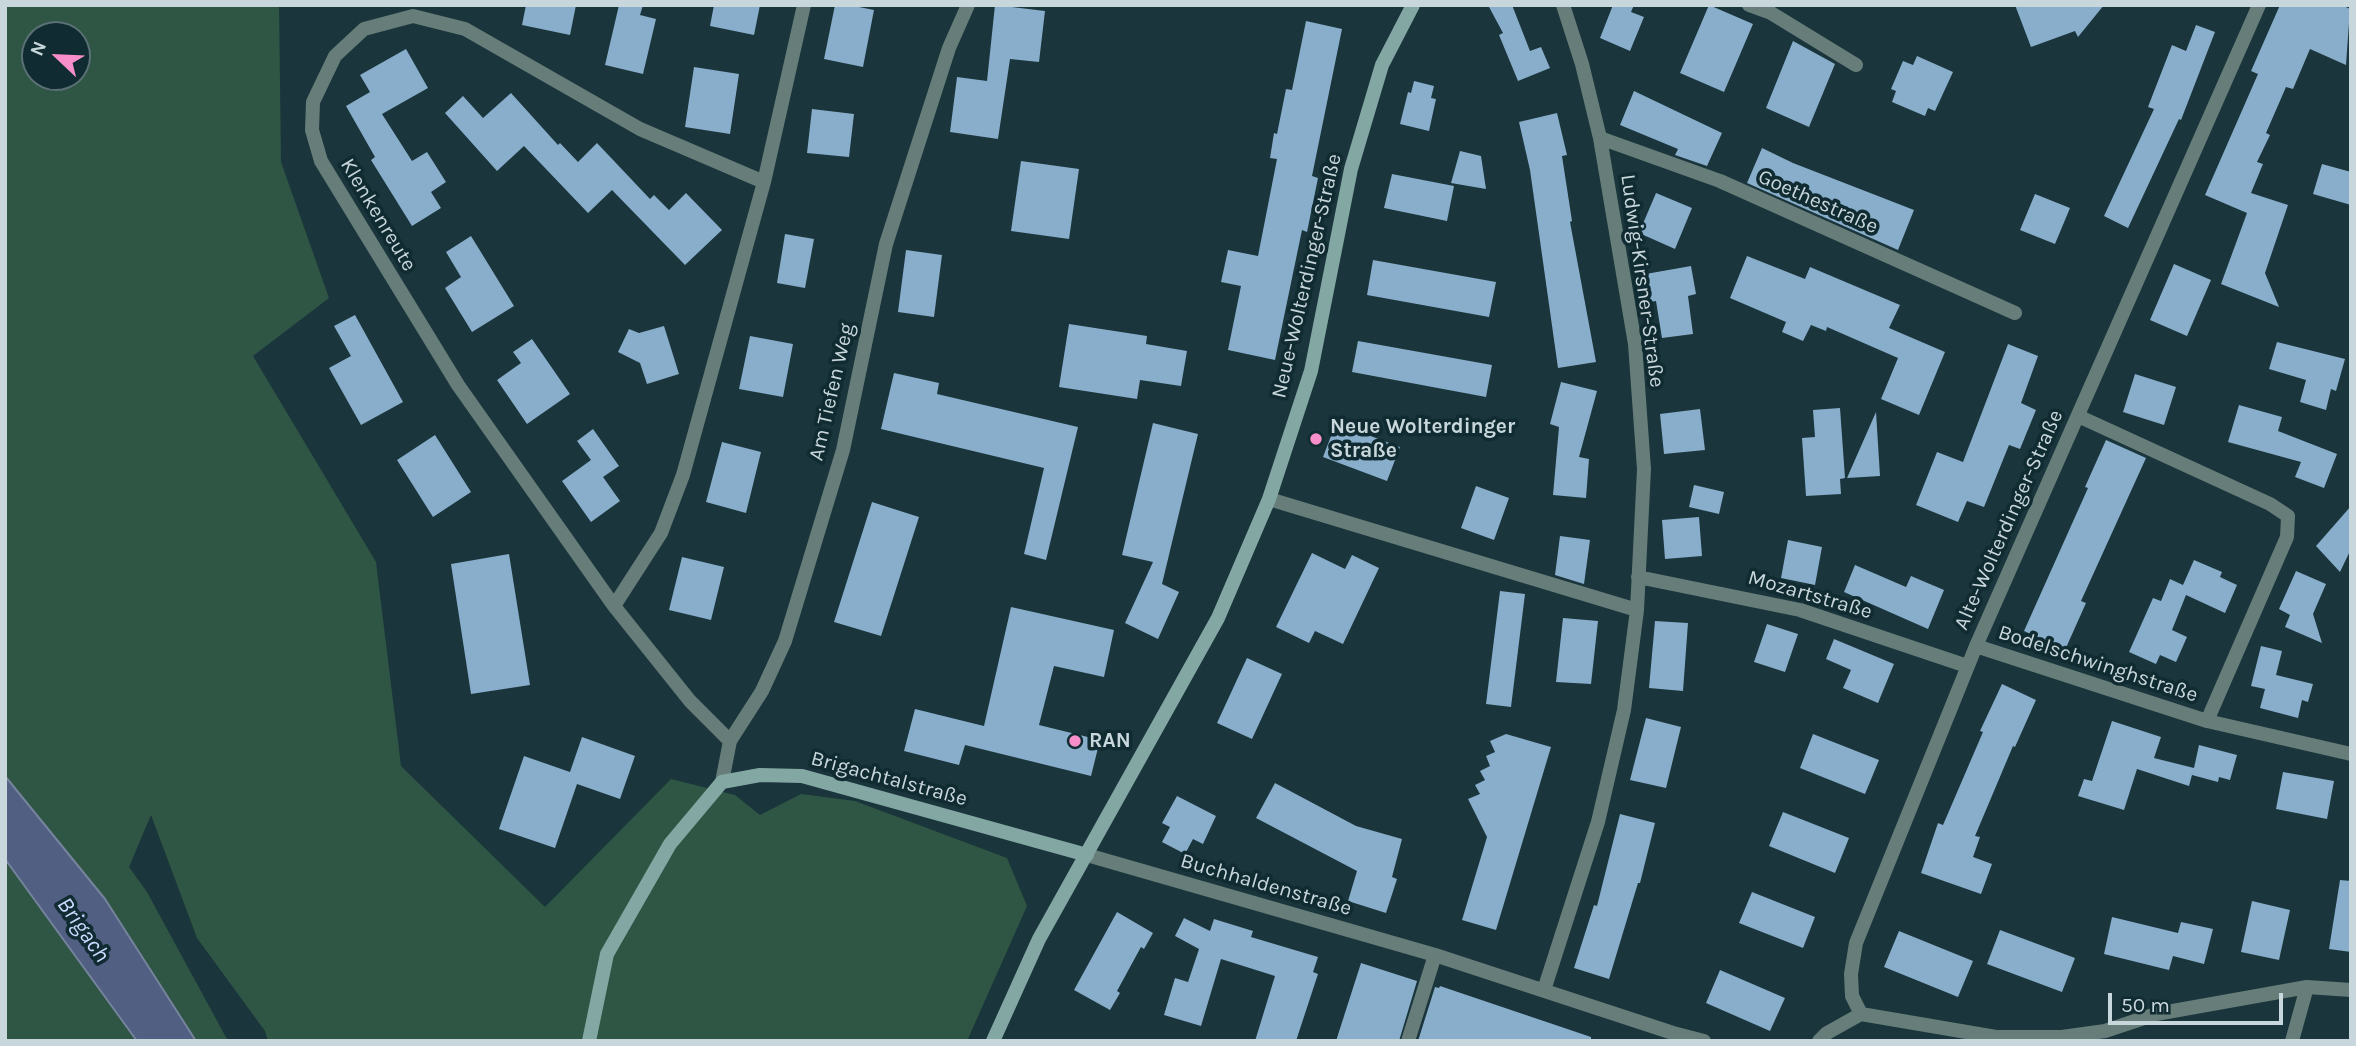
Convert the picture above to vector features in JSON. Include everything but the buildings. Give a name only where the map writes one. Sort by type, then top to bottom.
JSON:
[{"type":"main road","name":"Neue-Wolterdinger-Straße","points":[[993,1041],[1039,939],[1218,618],[1269,499],[1311,371],[1351,169],[1382,65],[1413,5]]},
{"type":"main road","name":"Brigachtalstraße","points":[[722,782],[760,775],[802,776],[1087,855]]},
{"type":"main road","points":[[589,1041],[607,954],[670,844],[722,782]]},
{"type":"street","points":[[614,606],[661,533],[683,475],[764,182],[804,5]]},
{"type":"street","name":"Am Tiefen Weg","points":[[722,782],[730,741],[762,691],[785,641],[843,450],[886,244],[940,74],[968,5]]},
{"type":"street","name":"Ludwig-Kirsner-Straße","points":[[1544,990],[1598,822],[1624,710],[1637,610],[1644,469],[1634,344],[1600,138],[1583,64],[1563,5]]},
{"type":"street","points":[[1749,5],[1771,9],[1856,65]]},
{"type":"street","name":"Alte-Wolterdinger-Straße","points":[[1861,1014],[1852,996],[1851,974],[1856,943],[1967,666],[2259,5]]},
{"type":"street","name":"Klenkenreute","points":[[730,741],[690,701],[614,606],[457,385],[321,161],[312,130],[313,102],[335,56],[364,29],[414,16],[465,29],[640,129],[764,182]]},
{"type":"street","name":"Goethestraße","points":[[1600,138],[1720,181],[2015,313]]},
{"type":"street","name":"Bodelschwinghstraße","points":[[2078,416],[2270,504],[2288,516],[2287,537],[2207,721]]},
{"type":"street","points":[[1269,499],[1637,610]]},
{"type":"street","name":"Mozartstraße","points":[[1638,577],[1800,610],[1967,666]]},
{"type":"street","name":"Bodelschwinghstraße","points":[[1976,646],[2207,721],[2351,754]]},
{"type":"street","name":"Buchhaldenstraße","points":[[1087,855],[1435,955],[1704,1041]]},
{"type":"street","points":[[1408,1041],[1435,955]]},
{"type":"street","points":[[2292,1041],[2307,987]]},
{"type":"street","points":[[1819,1041],[1827,1033],[1861,1014],[1996,1037],[2062,1037],[2105,1031],[2156,1014],[2307,987],[2351,990]]},
{"type":"green space","points":[[5,5],[279,5],[281,162],[329,298],[253,356],[376,562],[401,766],[545,907],[671,779],[735,795],[760,815],[801,794],[855,801],[1007,858],[1027,906],[967,1041],[268,1041],[265,1031],[197,938],[151,815],[129,867],[147,892],[228,1041],[196,1041],[105,899],[5,776]]},
{"type":"green space","points":[[5,859],[21,880],[137,1041],[5,1041]]},
{"type":"water","name":"Brigach","points":[[5,776],[105,899],[196,1041],[137,1041],[5,859]]},
{"type":"place","name":"Neue Wolterdinger Straße","points":[[1316,439]]},
{"type":"place","name":"RAN","points":[[1075,741]]}]
